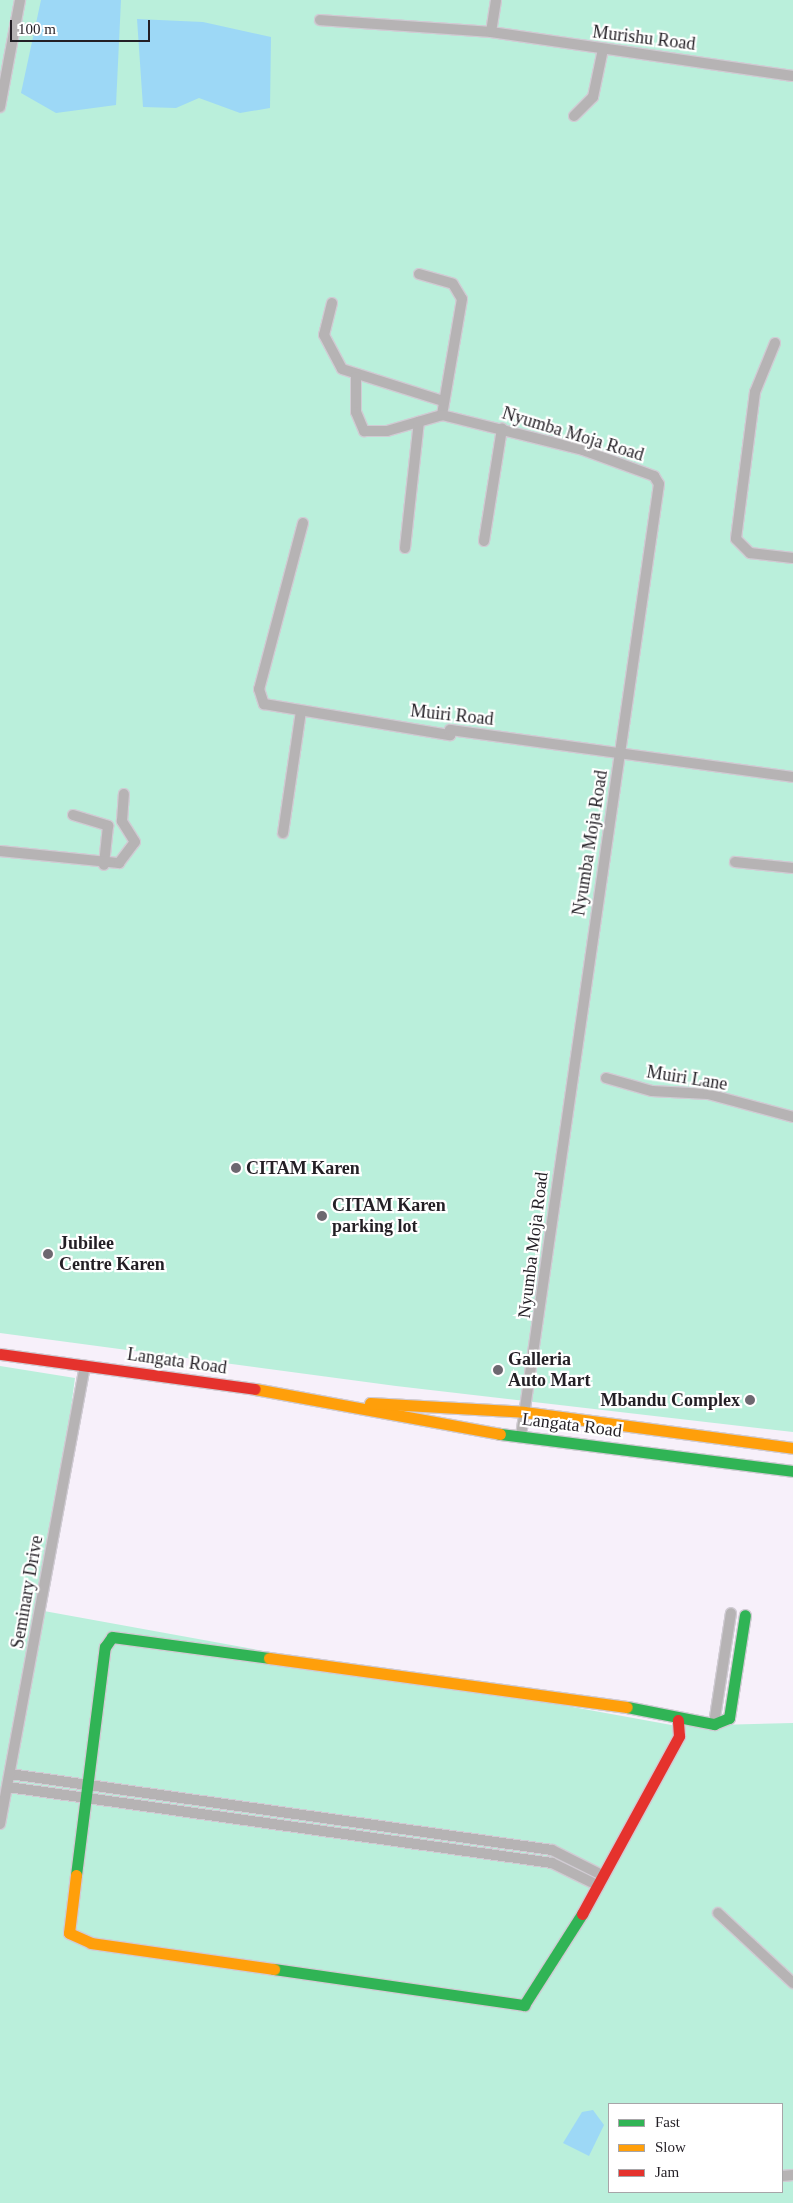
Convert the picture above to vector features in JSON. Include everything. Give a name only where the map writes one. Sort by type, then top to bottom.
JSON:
[{"type":"street","points":[[0,107],[20,0]]},
{"type":"street","points":[[491,32],[496,0]]},
{"type":"street","name":"Murishu Road","points":[[320,20],[491,32],[793,76]]},
{"type":"street","points":[[574,116],[593,97],[603,49]]},
{"type":"street","points":[[356,377],[360,430],[387,431],[442,415],[443,401],[458,338],[462,299],[453,284],[419,274]]},
{"type":"street","points":[[332,303],[325,323],[326,340],[342,370],[356,377],[443,401]]},
{"type":"street","points":[[775,343],[755,392],[736,534],[744,550],[793,558]]},
{"type":"street","name":"Nyumba Moja Road","points":[[442,415],[502,428],[583,450],[657,479],[621,753],[521,1436]]},
{"type":"street","points":[[405,548],[419,422]]},
{"type":"street","points":[[484,541],[502,428]]},
{"type":"street","name":"Muiri Road","points":[[303,523],[259,689],[264,704],[450,735],[450,730],[793,778]]},
{"type":"street","points":[[283,833],[301,710]]},
{"type":"street","points":[[0,851],[104,865],[119,863],[134,846],[122,821],[124,794]]},
{"type":"street","points":[[73,815],[108,826],[104,865]]},
{"type":"street","points":[[735,862],[793,868]]},
{"type":"street","name":"Muiri Lane","points":[[606,1078],[652,1091],[708,1094],[793,1117]]},
{"type":"street","name":"Langata Road","points":[[0,1354],[348,1403],[521,1436],[793,1471]]},
{"type":"street","name":"Seminary Drive","points":[[0,1824],[85,1366]]},
{"type":"street","name":"Langata Road","points":[[348,1403],[524,1412],[793,1448]]},
{"type":"street","points":[[714,1724],[731,1613]]},
{"type":"street","points":[[678,1720],[679,1736],[601,1881],[532,1998],[524,2005],[77,1941],[68,1929],[105,1646],[116,1636],[636,1708],[678,1720],[714,1724],[729,1718],[746,1616]]},
{"type":"street","points":[[10,1774],[87,1790],[552,1850],[601,1881]]},
{"type":"street","points":[[8,1787],[87,1790]]},
{"type":"street","points":[[718,1913],[793,1984]]},
{"type":"green space","points":[[0,0],[793,0],[793,1432],[396,1386],[0,1333]]},
{"type":"green space","points":[[0,1366],[75,1378],[44,1611],[677,1726],[793,1723],[793,2203],[0,2203]]},
{"type":"water","points":[[41,0],[121,0],[116,105],[56,113],[21,93]]},
{"type":"water","points":[[137,19],[203,22],[271,37],[270,108],[240,113],[199,98],[176,108],[143,107]]},
{"type":"water","points":[[593,2110],[604,2125],[589,2156],[563,2143],[582,2112]]},
{"type":"traffic: fast","points":[[500,1434],[793,1471]]},
{"type":"traffic: fast","points":[[627,1707],[714,1724],[729,1718],[745,1615]]},
{"type":"traffic: fast","points":[[76,1875],[105,1647],[112,1637],[269,1658]]},
{"type":"traffic: fast","points":[[274,1969],[524,2005],[582,1914]]},
{"type":"traffic: slow","points":[[255,1389],[500,1434]]},
{"type":"traffic: slow","points":[[370,1403],[524,1412],[793,1448]]},
{"type":"traffic: slow","points":[[269,1658],[627,1707]]},
{"type":"traffic: slow","points":[[76,1875],[69,1933],[91,1943],[274,1969]]},
{"type":"traffic: jam","points":[[0,1354],[255,1389]]},
{"type":"traffic: jam","points":[[582,1914],[679,1736],[678,1720]]},
{"type":"place","name":"CITAM Karen","points":[[236,1168]]},
{"type":"place","name":"CITAM Karen parking lot","points":[[322,1216]]},
{"type":"place","name":"Jubilee Centre Karen","points":[[48,1254]]},
{"type":"place","name":"Galleria Auto Mart","points":[[498,1370]]},
{"type":"place","name":"Mbandu Complex","points":[[750,1400]]}]
